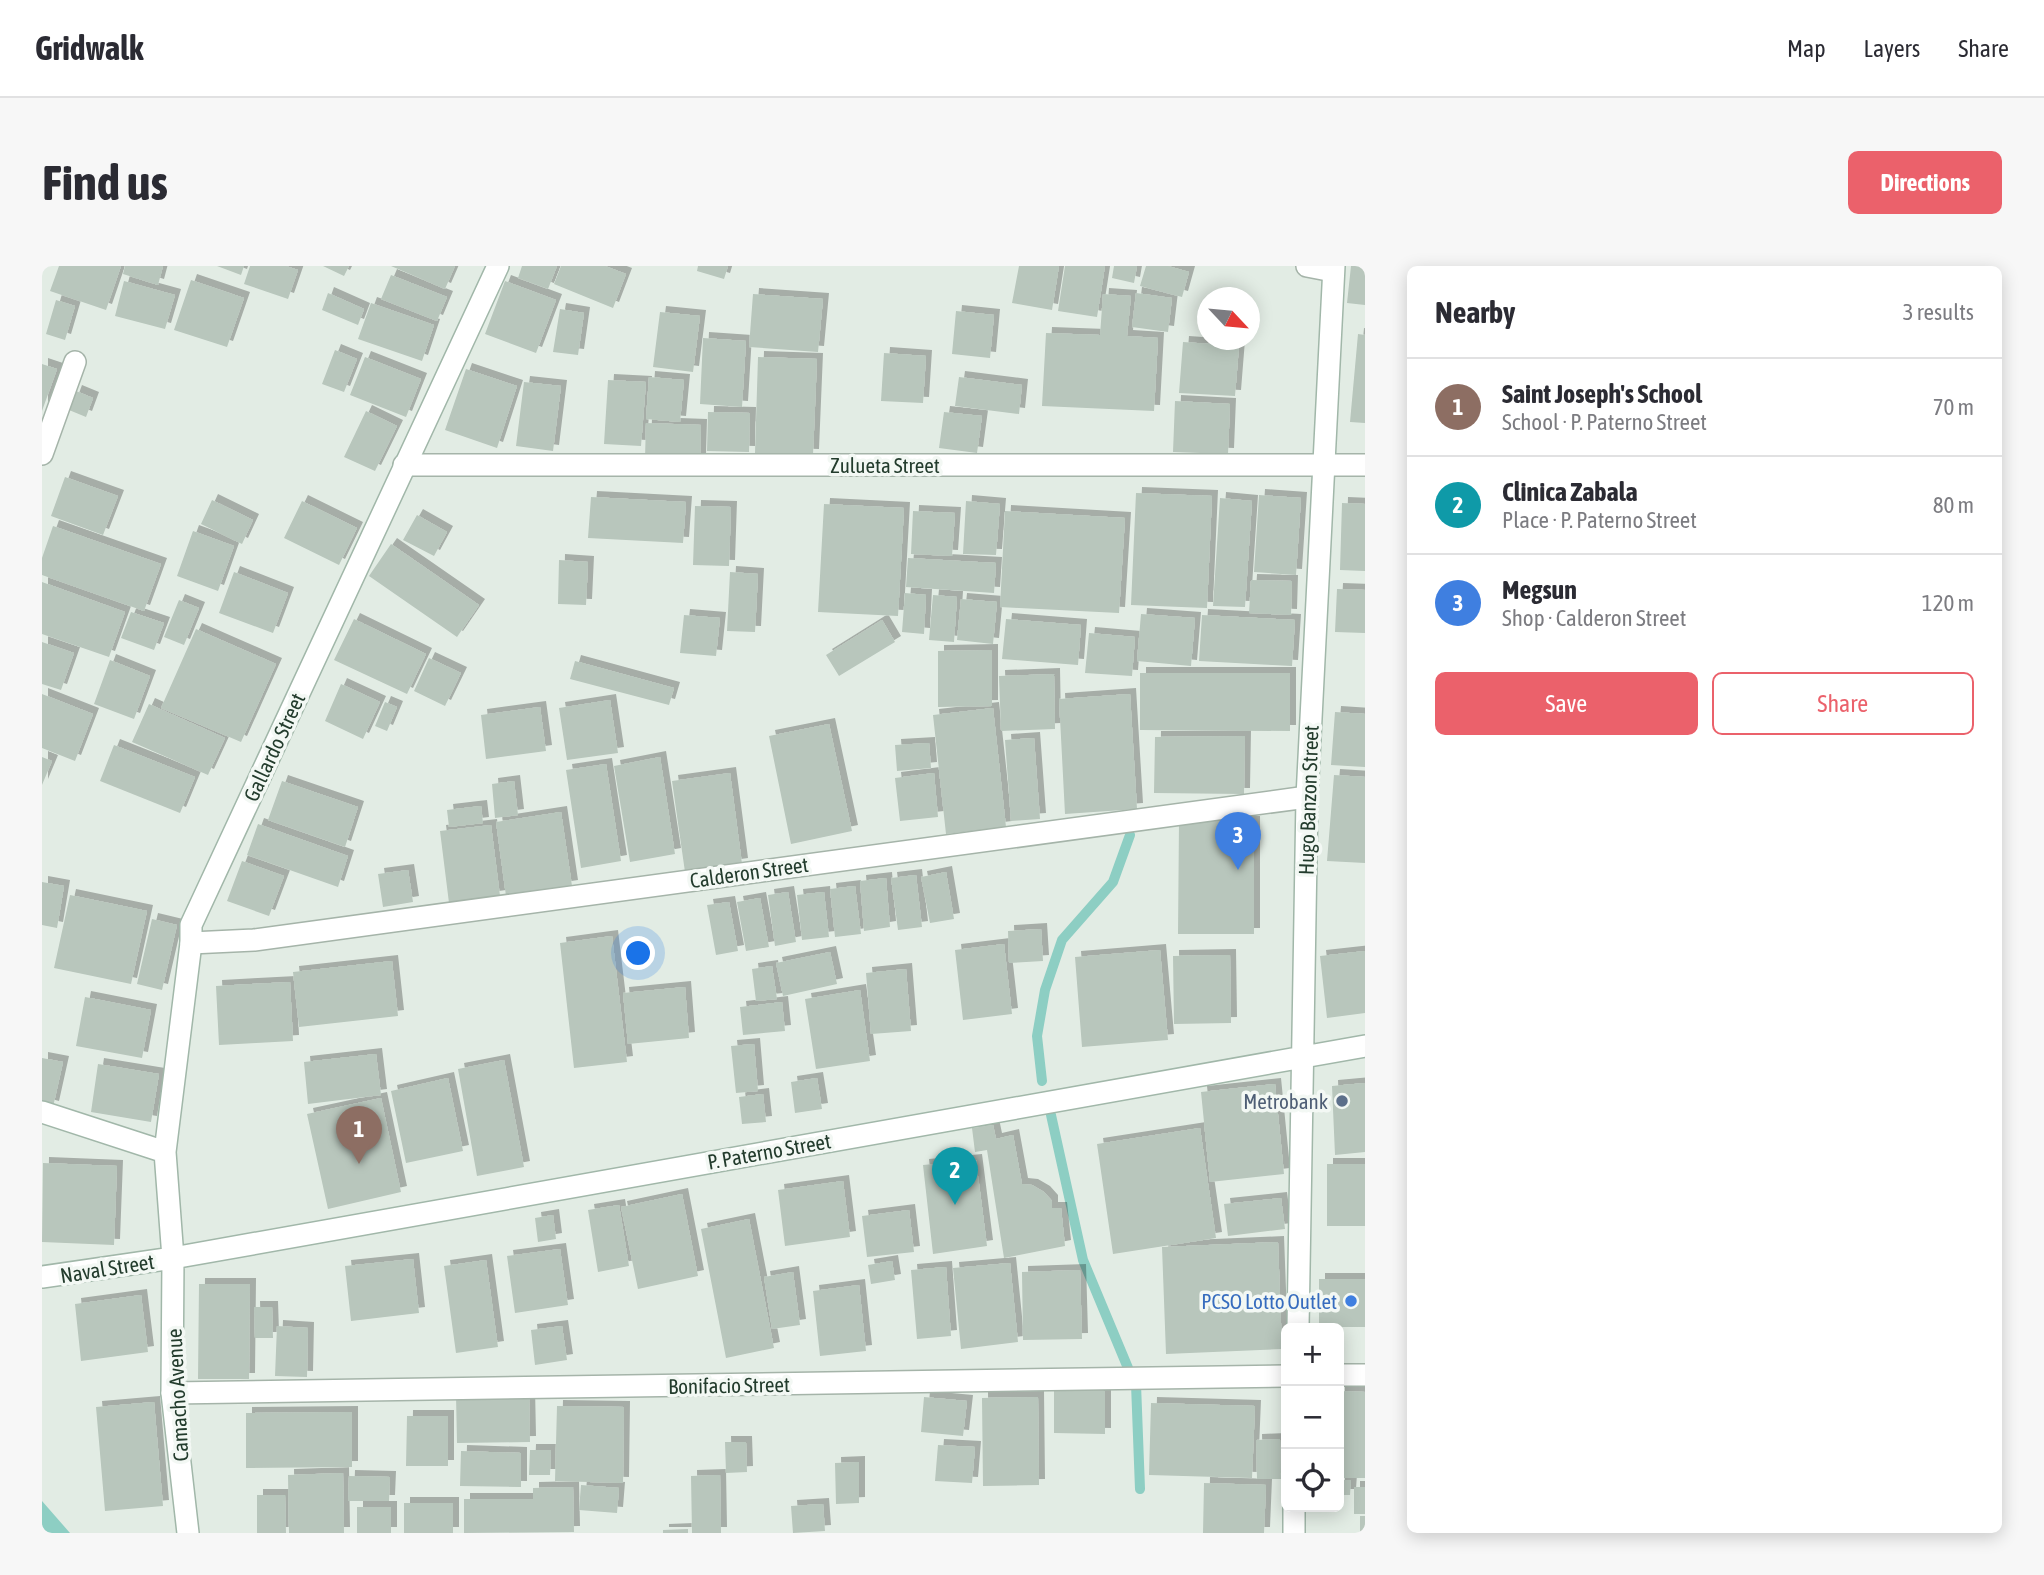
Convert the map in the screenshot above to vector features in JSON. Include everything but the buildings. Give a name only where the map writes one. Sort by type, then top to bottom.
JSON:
[{"type":"street","name":"Gallardo Street","points":[[173,1258],[165,1152],[191,925],[498,266]]},
{"type":"street","points":[[1307,266],[1333,269]]},
{"type":"street","name":"Hugo Banzon Street","points":[[1298,1323],[1307,797],[1333,269]]},
{"type":"street","points":[[42,454],[75,362]]},
{"type":"street","name":"Zulueta Street","points":[[404,465],[1365,466]]},
{"type":"street","name":"Calderon Street","points":[[191,943],[254,940],[1307,797]]},
{"type":"street","name":"P. Paterno Street","points":[[173,1258],[1365,1046]]},
{"type":"street","points":[[42,1112],[165,1152]]},
{"type":"street","name":"Naval Street","points":[[42,1278],[173,1258]]},
{"type":"street","name":"Camacho Avenue","points":[[173,1258],[172,1394],[188,1533]]},
{"type":"street","points":[[1344,1375],[1365,1375]]},
{"type":"street","name":"Bonifacio Street","points":[[172,1394],[1281,1376]]},
{"type":"street","points":[[1294,1512],[1294,1533]]},
{"type":"water","points":[[42,1501],[70,1533],[42,1533]]},
{"type":"waterway","points":[[1042,1081],[1037,1036],[1045,990],[1062,940],[1113,882],[1130,835]]},
{"type":"waterway","points":[[1051,1115],[1083,1260],[1128,1368]]},
{"type":"waterway","points":[[1136,1384],[1140,1489]]},
{"type":"place","name":"Megsun","points":[[1238,870]]},
{"type":"place","name":"Metrobank","points":[[1342,1101]]},
{"type":"place","name":"Saint Joseph's School","points":[[359,1164]]},
{"type":"place","name":"Clinica Zabala","points":[[955,1205]]},
{"type":"place","name":"PCSO Lotto Outlet","points":[[1351,1301]]}]
